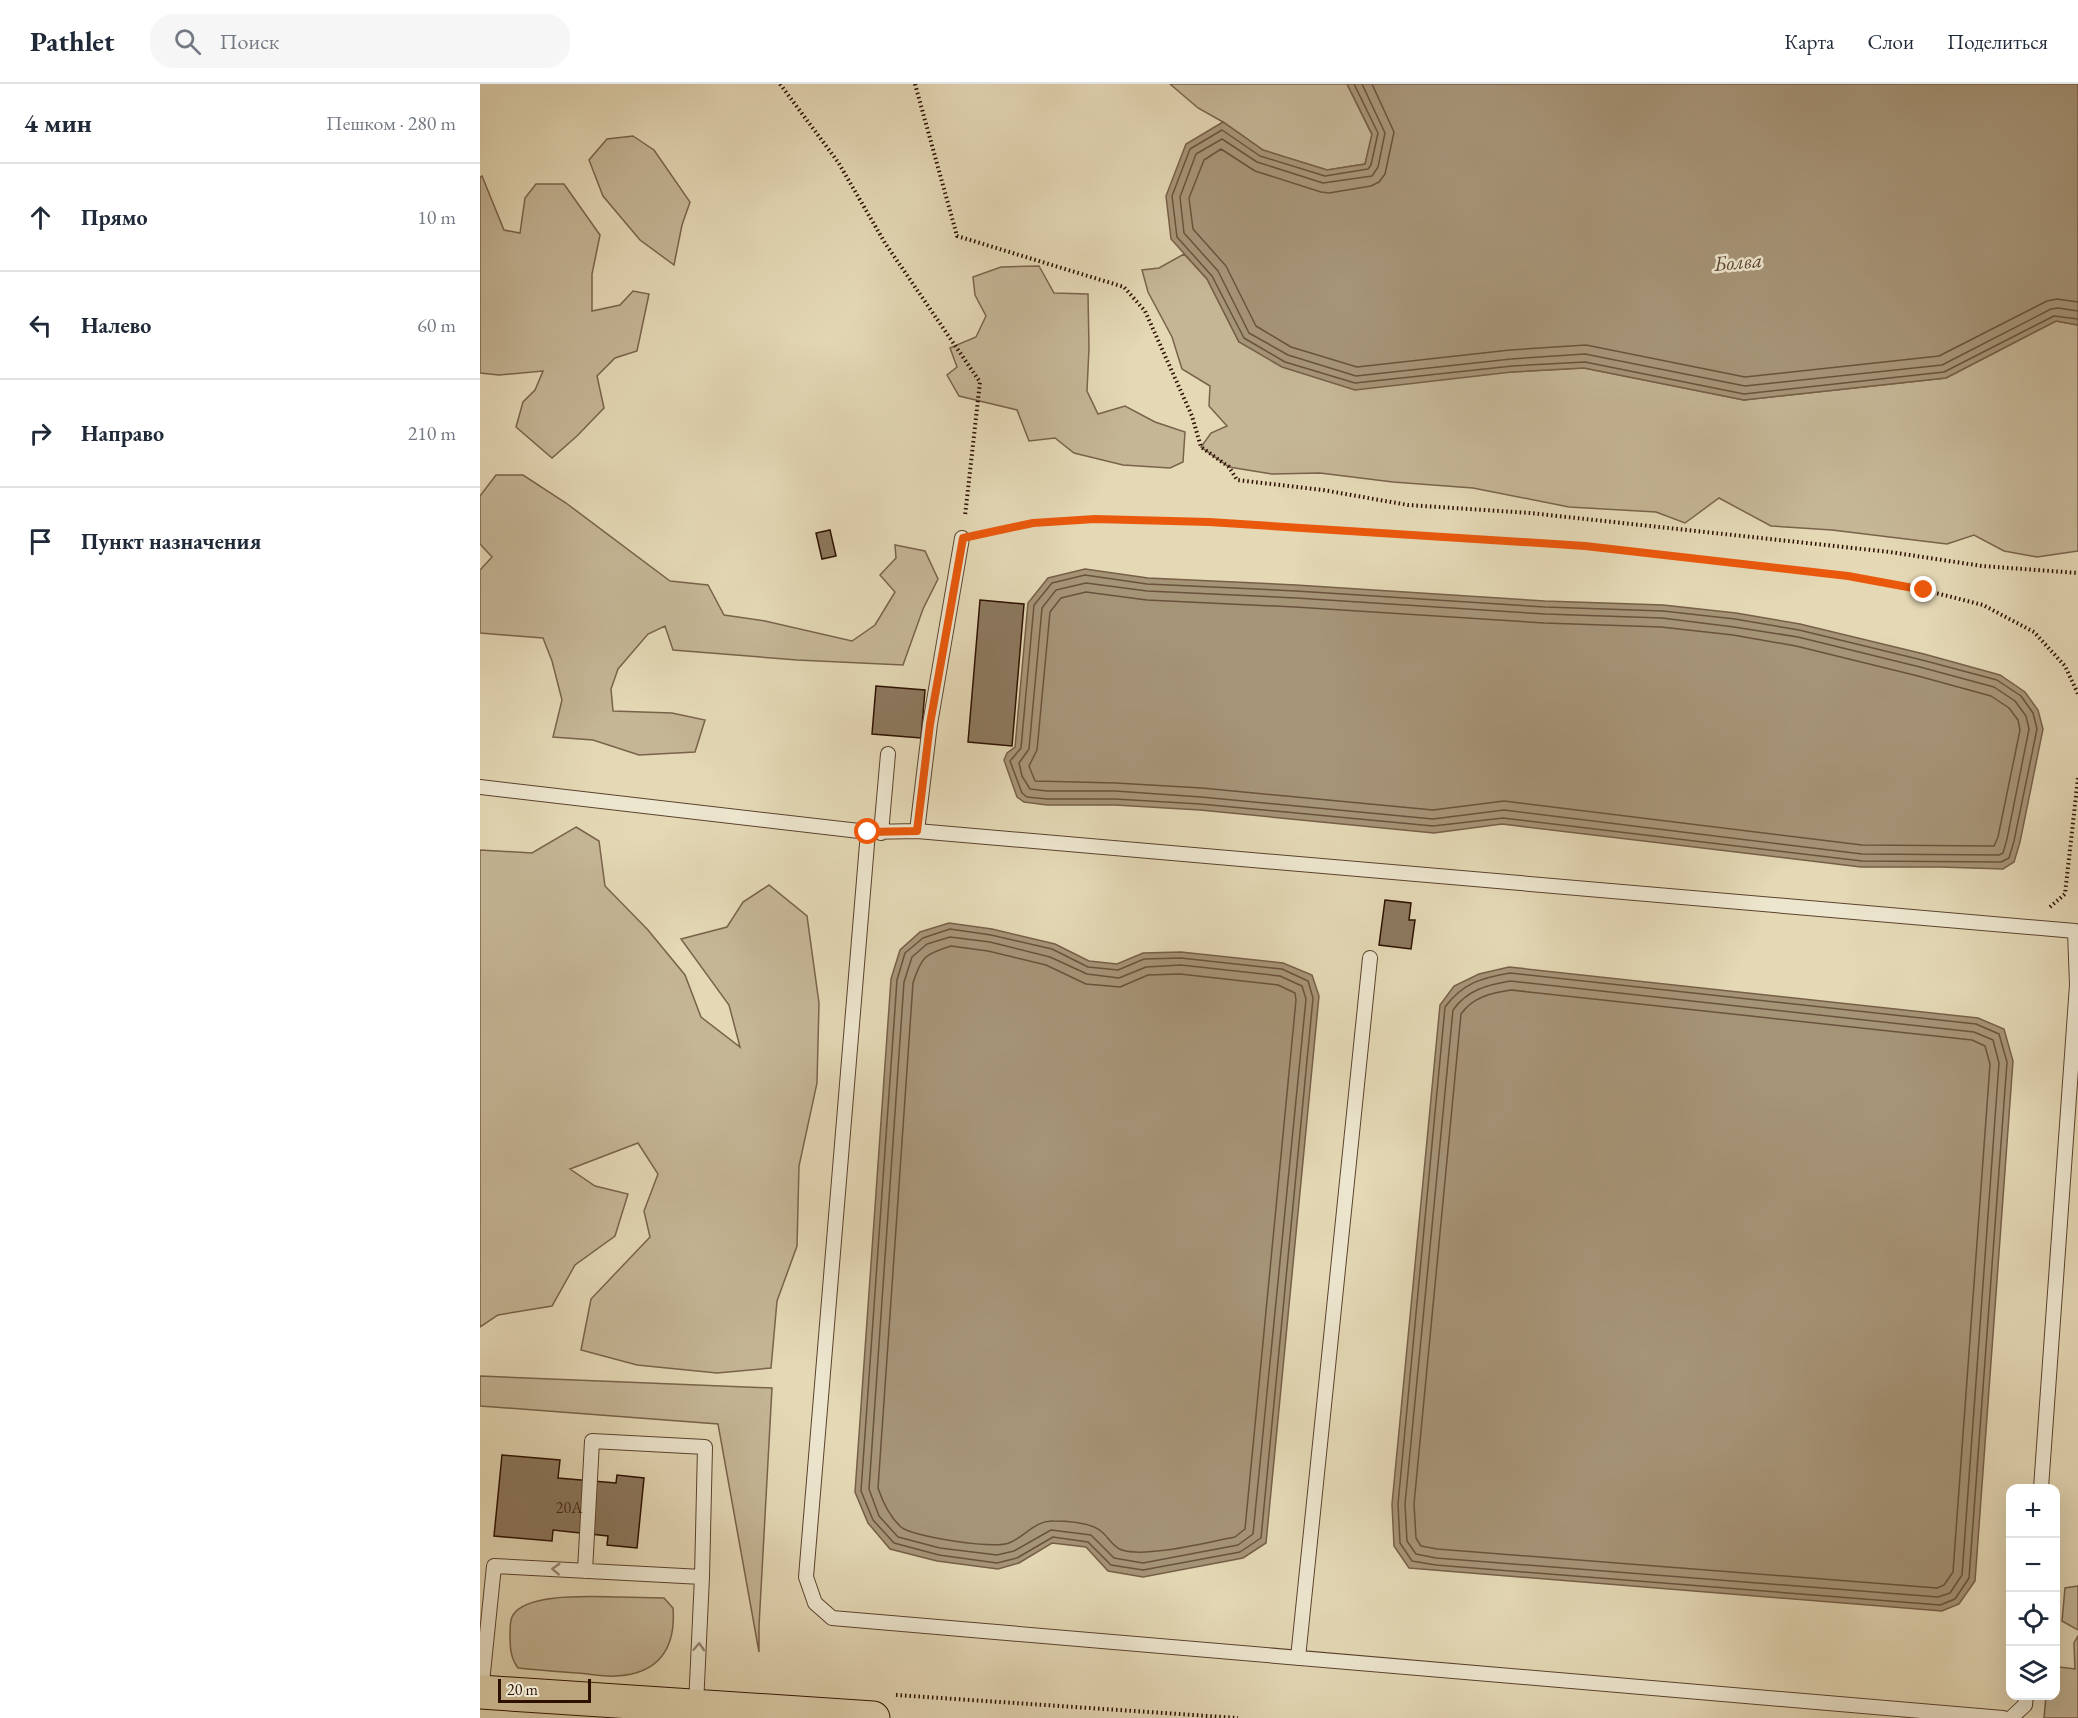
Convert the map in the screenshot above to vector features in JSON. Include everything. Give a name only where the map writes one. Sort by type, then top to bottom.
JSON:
[{"type":"main road","points":[[480,1692],[696,1705],[879,1706]]},
{"type":"lane","points":[[917,831],[930,724],[963,538]]},
{"type":"lane","points":[[888,754],[874,832],[806,1577],[815,1603],[832,1618],[2003,1718]]},
{"type":"lane","points":[[480,787],[874,832],[917,831],[2075,931],[2077,985],[2041,1484]]},
{"type":"lane","points":[[1298,1658],[1370,958]]},
{"type":"lane","points":[[585,1571],[592,1441],[705,1447],[696,1705]]},
{"type":"lane","points":[[480,1692],[494,1566],[702,1577]]},
{"type":"lane","points":[[2012,1718],[2025,1705],[2026,1700]]},
{"type":"path","points":[[780,84],[838,162],[885,243],[980,382],[963,538],[1033,523],[1095,519],[1209,522],[1585,546],[1848,576],[1924,590],[1983,605],[2034,632],[2065,666],[2078,694]]},
{"type":"path","points":[[915,84],[957,236],[1124,288],[1145,310],[1192,416],[1201,447],[1229,467],[1237,480],[1323,490],[1408,505],[1530,513],[1879,550],[1982,566],[2078,573]]},
{"type":"path","points":[[2027,927],[2065,894],[2078,778]]},
{"type":"path","points":[[879,1706],[1238,1718]]},
{"type":"shaded area","points":[[1170,84],[1347,84],[1372,135],[1365,164],[1327,170],[1263,150],[1223,122],[1198,108]]},
{"type":"shaded area","points":[[633,136],[654,150],[690,202],[682,225],[674,265],[640,240],[603,196],[589,160],[607,139]]},
{"type":"shaded area","points":[[482,176],[504,230],[520,233],[525,198],[536,184],[564,184],[600,235],[592,274],[592,311],[620,305],[633,291],[649,294],[637,351],[615,358],[597,376],[604,408],[552,458],[516,427],[523,402],[535,390],[543,371],[499,375],[480,373],[480,177]]},
{"type":"shaded area","points":[[1184,254],[1207,279],[1239,342],[1512,372],[1584,368],[1744,400],[1946,378],[2056,321],[2078,325],[2078,551],[2037,557],[2004,551],[1974,535],[1947,544],[1832,530],[1771,526],[1719,498],[1685,523],[1656,512],[1569,507],[1473,488],[1393,482],[1320,473],[1272,474],[1229,467],[1201,447],[1211,433],[1227,426],[1209,406],[1210,386],[1182,369],[1172,337],[1148,292],[1142,270],[1159,268]]},
{"type":"shaded area","points":[[1039,266],[1054,293],[1088,294],[1087,391],[1098,414],[1125,406],[1155,422],[1185,432],[1183,462],[1170,468],[1123,465],[1074,453],[1055,438],[1029,441],[1017,410],[959,396],[947,375],[957,367],[950,348],[976,337],[986,316],[975,295],[973,277],[1001,267]]},
{"type":"shaded area","points":[[496,475],[523,475],[566,503],[670,581],[708,585],[724,615],[765,621],[852,641],[875,625],[895,592],[880,575],[896,558],[895,545],[925,551],[938,579],[923,609],[903,665],[797,660],[673,650],[665,626],[648,634],[618,669],[611,689],[613,711],[672,713],[705,720],[695,752],[639,755],[593,740],[553,737],[562,700],[552,661],[543,638],[480,633],[480,570],[492,557],[480,544],[480,496]]},
{"type":"shaded area","points":[[576,827],[599,841],[605,886],[648,930],[685,975],[701,1017],[740,1047],[729,1005],[681,939],[727,927],[743,902],[769,885],[807,916],[819,1003],[817,1083],[799,1166],[797,1246],[777,1301],[771,1368],[717,1373],[637,1365],[581,1350],[591,1299],[650,1237],[644,1211],[658,1174],[638,1143],[570,1169],[595,1186],[628,1194],[615,1236],[575,1265],[552,1306],[498,1315],[480,1327],[480,850],[532,853]]},
{"type":"shaded area","points":[[480,1376],[772,1388],[759,1652],[718,1424],[480,1406]]},
{"type":"shaded area","points":[[2078,1586],[2078,1630],[2062,1621],[2065,1588]]},
{"type":"shaded area","points":[[562,1597],[664,1598],[673,1608],[668,1647],[654,1664],[643,1670],[611,1676],[518,1668],[513,1660],[510,1643],[512,1617],[532,1602]]},
{"type":"shaded area","points":[[2078,1636],[2078,1718],[2044,1718],[2046,1700],[2060,1700],[2060,1667],[2075,1669],[2074,1643]]},
{"type":"water","name":"Болва","points":[[1347,84],[2078,84],[2078,325],[2056,321],[1946,378],[1744,400],[1584,368],[1512,372],[1355,390],[1282,367],[1239,342],[1207,279],[1171,239],[1166,196],[1186,144],[1223,122],[1263,150],[1327,170],[1365,164],[1372,134]]},
{"type":"water","points":[[1085,569],[1148,578],[1545,601],[1663,605],[1736,613],[1800,624],[2000,675],[2025,692],[2038,710],[2043,729],[2014,862],[2003,869],[1861,867],[1502,824],[1434,833],[1200,810],[1115,805],[1047,805],[1024,802],[1017,797],[1004,760],[1007,753],[1015,747],[1028,603],[1048,578]]},
{"type":"water","points":[[949,923],[992,929],[1055,944],[1089,961],[1117,964],[1143,953],[1181,952],[1283,963],[1312,975],[1319,996],[1266,1543],[1243,1558],[1143,1577],[1108,1571],[1086,1547],[1052,1543],[1019,1563],[998,1569],[937,1561],[890,1549],[868,1523],[855,1492],[891,979],[900,950],[920,932]]},
{"type":"water","points":[[1509,967],[1978,1018],[2004,1029],[2013,1061],[1975,1581],[1959,1604],[1942,1611],[1409,1568],[1394,1546],[1392,1504],[1440,1005],[1454,986],[1479,974]]},
{"type":"building","points":[[830,530],[836,556],[822,559],[816,533]]},
{"type":"building","points":[[980,600],[1024,604],[1012,746],[968,742]]},
{"type":"building","points":[[876,686],[925,690],[921,738],[872,734]]},
{"type":"building","points":[[1385,900],[1411,903],[1409,920],[1415,920],[1411,949],[1379,945]]},
{"type":"building","points":[[502,1455],[560,1460],[558,1478],[616,1483],[617,1475],[644,1478],[637,1548],[607,1545],[608,1536],[553,1530],[552,1541],[494,1536]]},
{"type":"route","points":[[868,832],[917,831],[930,724],[963,538],[1033,523],[1095,519],[1209,522],[1585,546],[1848,576],[1924,590]]}]
